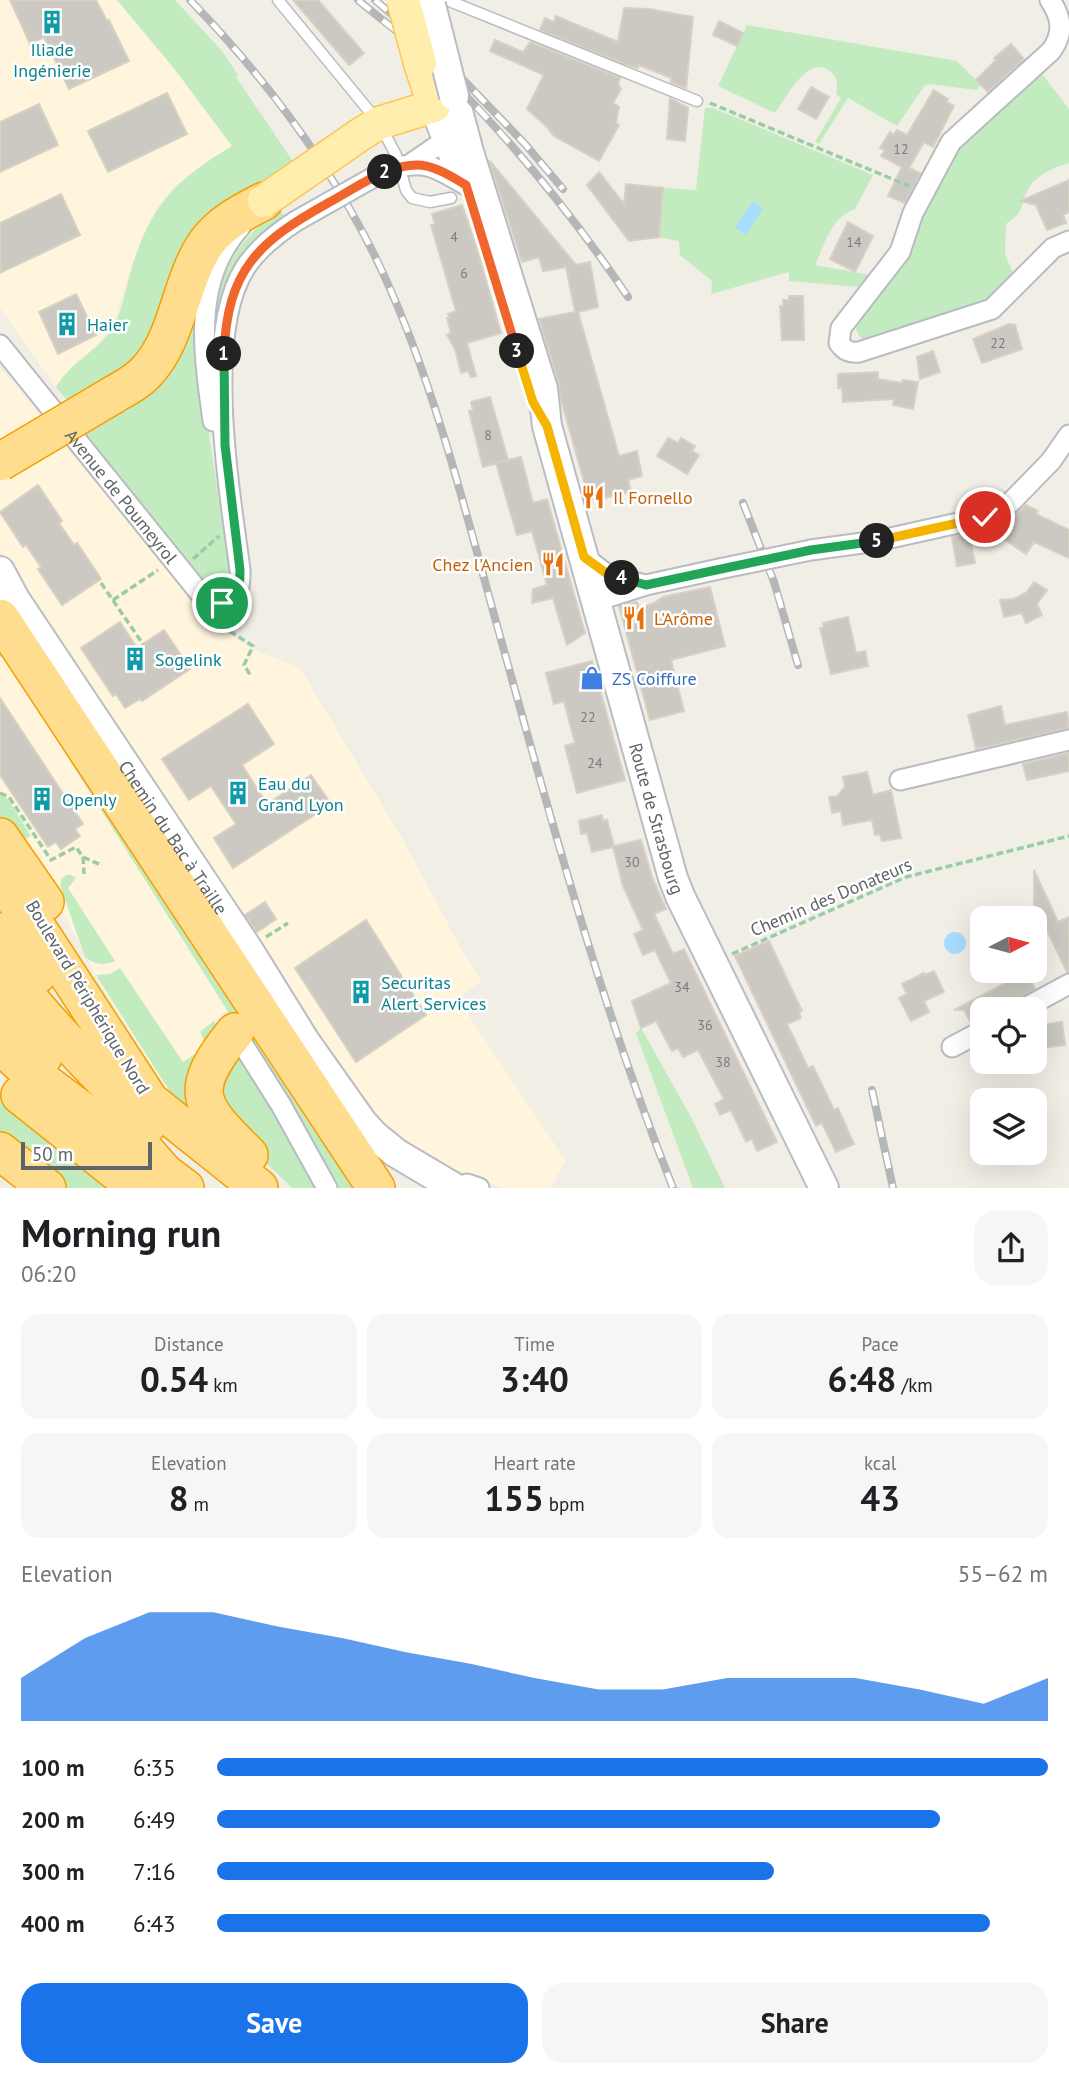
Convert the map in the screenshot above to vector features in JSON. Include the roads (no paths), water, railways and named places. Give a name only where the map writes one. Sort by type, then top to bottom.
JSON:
[{"type":"highway","points":[[0,462],[136,381],[148,371],[158,356],[192,269],[209,240],[238,215],[264,201]]},
{"type":"highway","points":[[0,448],[113,395]]},
{"type":"highway","points":[[0,618],[376,1188]]},
{"type":"highway","name":"Boulevard Périphérique Nord","points":[[0,837],[51,911],[150,1101],[171,1177],[230,1188]]},
{"type":"highway","name":"Boulevard Périphérique Nord","points":[[0,860],[44,918],[150,1101]]},
{"type":"highway","points":[[0,881],[36,926],[150,1101],[259,1188]]},
{"type":"highway","name":"Boulevard Périphérique Nord","points":[[0,897],[150,1101]]},
{"type":"highway","name":"Boulevard Périphérique Nord","points":[[0,916],[150,1101]]},
{"type":"highway","name":"Boulevard Périphérique Nord","points":[[0,932],[150,1101]]},
{"type":"highway","points":[[0,963],[28,999],[158,1134],[171,1177]]},
{"type":"highway","points":[[0,982],[33,1024],[171,1177]]},
{"type":"highway","points":[[0,998],[24,1028],[171,1177]]},
{"type":"highway","points":[[0,1012],[15,1031],[171,1177]]},
{"type":"highway","points":[[0,1027],[7,1036],[171,1177]]},
{"type":"highway","points":[[235,1032],[206,1076],[205,1106],[213,1118],[282,1188]]},
{"type":"highway","points":[[0,1045],[24,1068],[171,1177]]},
{"type":"highway","points":[[0,1065],[171,1177]]},
{"type":"highway","points":[[0,1078],[171,1177]]},
{"type":"highway","points":[[0,1151],[47,1188]]},
{"type":"main road","name":"Route de Strasbourg","points":[[420,1],[420,63],[469,152],[543,389],[547,426],[667,858],[680,896],[824,1188]]},
{"type":"main road","name":"Route de Strasbourg","points":[[420,1],[449,115],[458,192],[533,402],[547,426]]},
{"type":"main road","points":[[264,201],[370,128],[449,115]]},
{"type":"main road","name":"Chemin du Bac à Traille","points":[[0,571],[15,599],[349,1104],[451,1184]]},
{"type":"street","points":[[1050,0],[1058,13],[1062,28],[1058,42],[954,139],[923,192],[900,252],[841,328],[839,343],[851,353],[859,352],[992,309],[1053,248],[1069,241]]},
{"type":"street","name":"Avenue de Poumeyrol","points":[[0,345],[203,597],[222,603],[231,601],[240,587],[240,570],[223,417],[224,349],[227,321],[235,290],[245,268],[269,241],[296,221],[397,168],[449,115]]},
{"type":"street","points":[[397,168],[445,173],[458,192]]},
{"type":"street","name":"Avenue de Poumeyrol","points":[[240,570],[209,392],[204,351],[204,314],[209,286],[225,249],[264,201]]},
{"type":"street","points":[[596,601],[646,585],[719,569],[811,550],[877,541],[985,517],[1010,503],[1051,461],[1069,435]]},
{"type":"street","points":[[584,557],[610,576],[646,585]]},
{"type":"street","points":[[900,780],[1069,740]]},
{"type":"street","points":[[1045,997],[1069,984]]},
{"type":"street","points":[[235,1032],[275,1095],[327,1188]]},
{"type":"street","points":[[952,1047],[970,1037]]},
{"type":"lane","points":[[278,0],[370,128],[391,144],[402,182],[412,198],[430,201],[458,192]]},
{"type":"lane","points":[[420,1],[697,101]]},
{"type":"water","points":[[753,201],[763,208],[746,235],[735,228]]},
{"type":"water","points":[[955,932],[963,935],[966,943],[963,951],[955,954],[947,951],[944,943],[947,935]]},
{"type":"railway","points":[[190,0],[252,69],[308,143],[357,222],[397,305],[443,434],[562,856],[603,990],[673,1188]]},
{"type":"railway","points":[[358,0],[430,60],[491,123],[563,207],[628,297]]},
{"type":"railway","points":[[375,0],[416,35]]},
{"type":"railway","points":[[452,68],[525,144],[563,189]]},
{"type":"railway","points":[[743,503],[774,582],[798,665]]},
{"type":"railway","points":[[872,1090],[893,1188]]},
{"type":"place","name":"Iliade Ingénierie","points":[[52,22]]},
{"type":"place","name":"Haier","points":[[67,324]]},
{"type":"place","name":"Il Fornello","points":[[593,497]]},
{"type":"place","name":"Chez l'Ancien","points":[[553,564]]},
{"type":"place","name":"L'Arôme","points":[[634,618]]},
{"type":"place","name":"Sogelink","points":[[135,659]]},
{"type":"place","name":"ZS Coiffure","points":[[592,678]]},
{"type":"place","name":"Eau du Grand Lyon","points":[[238,793]]},
{"type":"place","name":"Openly","points":[[42,799]]},
{"type":"place","name":"Securitas Alert Services","points":[[361,992]]}]
